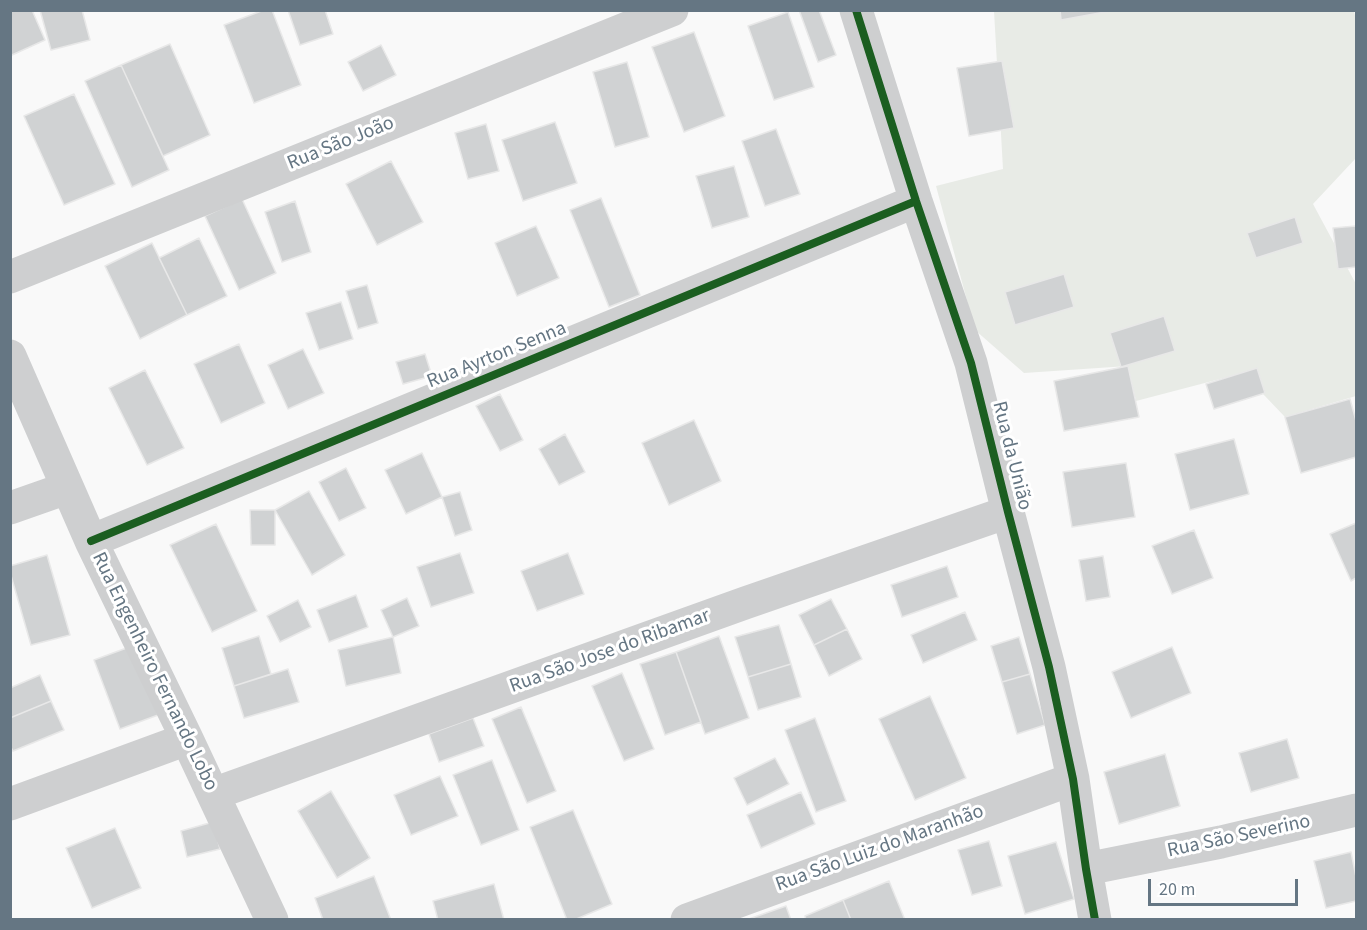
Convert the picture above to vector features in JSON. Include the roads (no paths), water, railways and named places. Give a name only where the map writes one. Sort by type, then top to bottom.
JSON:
[{"type":"street","name":"Rua São João","points":[[10,277],[672,10]]},
{"type":"street","name":"Rua da União","points":[[856,10],[970,363],[1049,667],[1073,779],[1095,920]]},
{"type":"street","name":"Rua Ayrton Senna","points":[[91,541],[916,201]]},
{"type":"street","name":"Rua Engenheiro Fernando Lobo","points":[[10,356],[91,541],[188,739],[272,920]]},
{"type":"street","points":[[10,508],[67,488]]},
{"type":"street","name":"Rua São Jose do Ribamar","points":[[213,794],[745,603],[1008,512]]},
{"type":"street","points":[[10,804],[188,739]]},
{"type":"street","name":"Rua São Luiz do Maranhão","points":[[687,920],[1073,779]]},
{"type":"street","name":"Rua São Severino","points":[[1086,869],[1221,842],[1356,810]]}]
